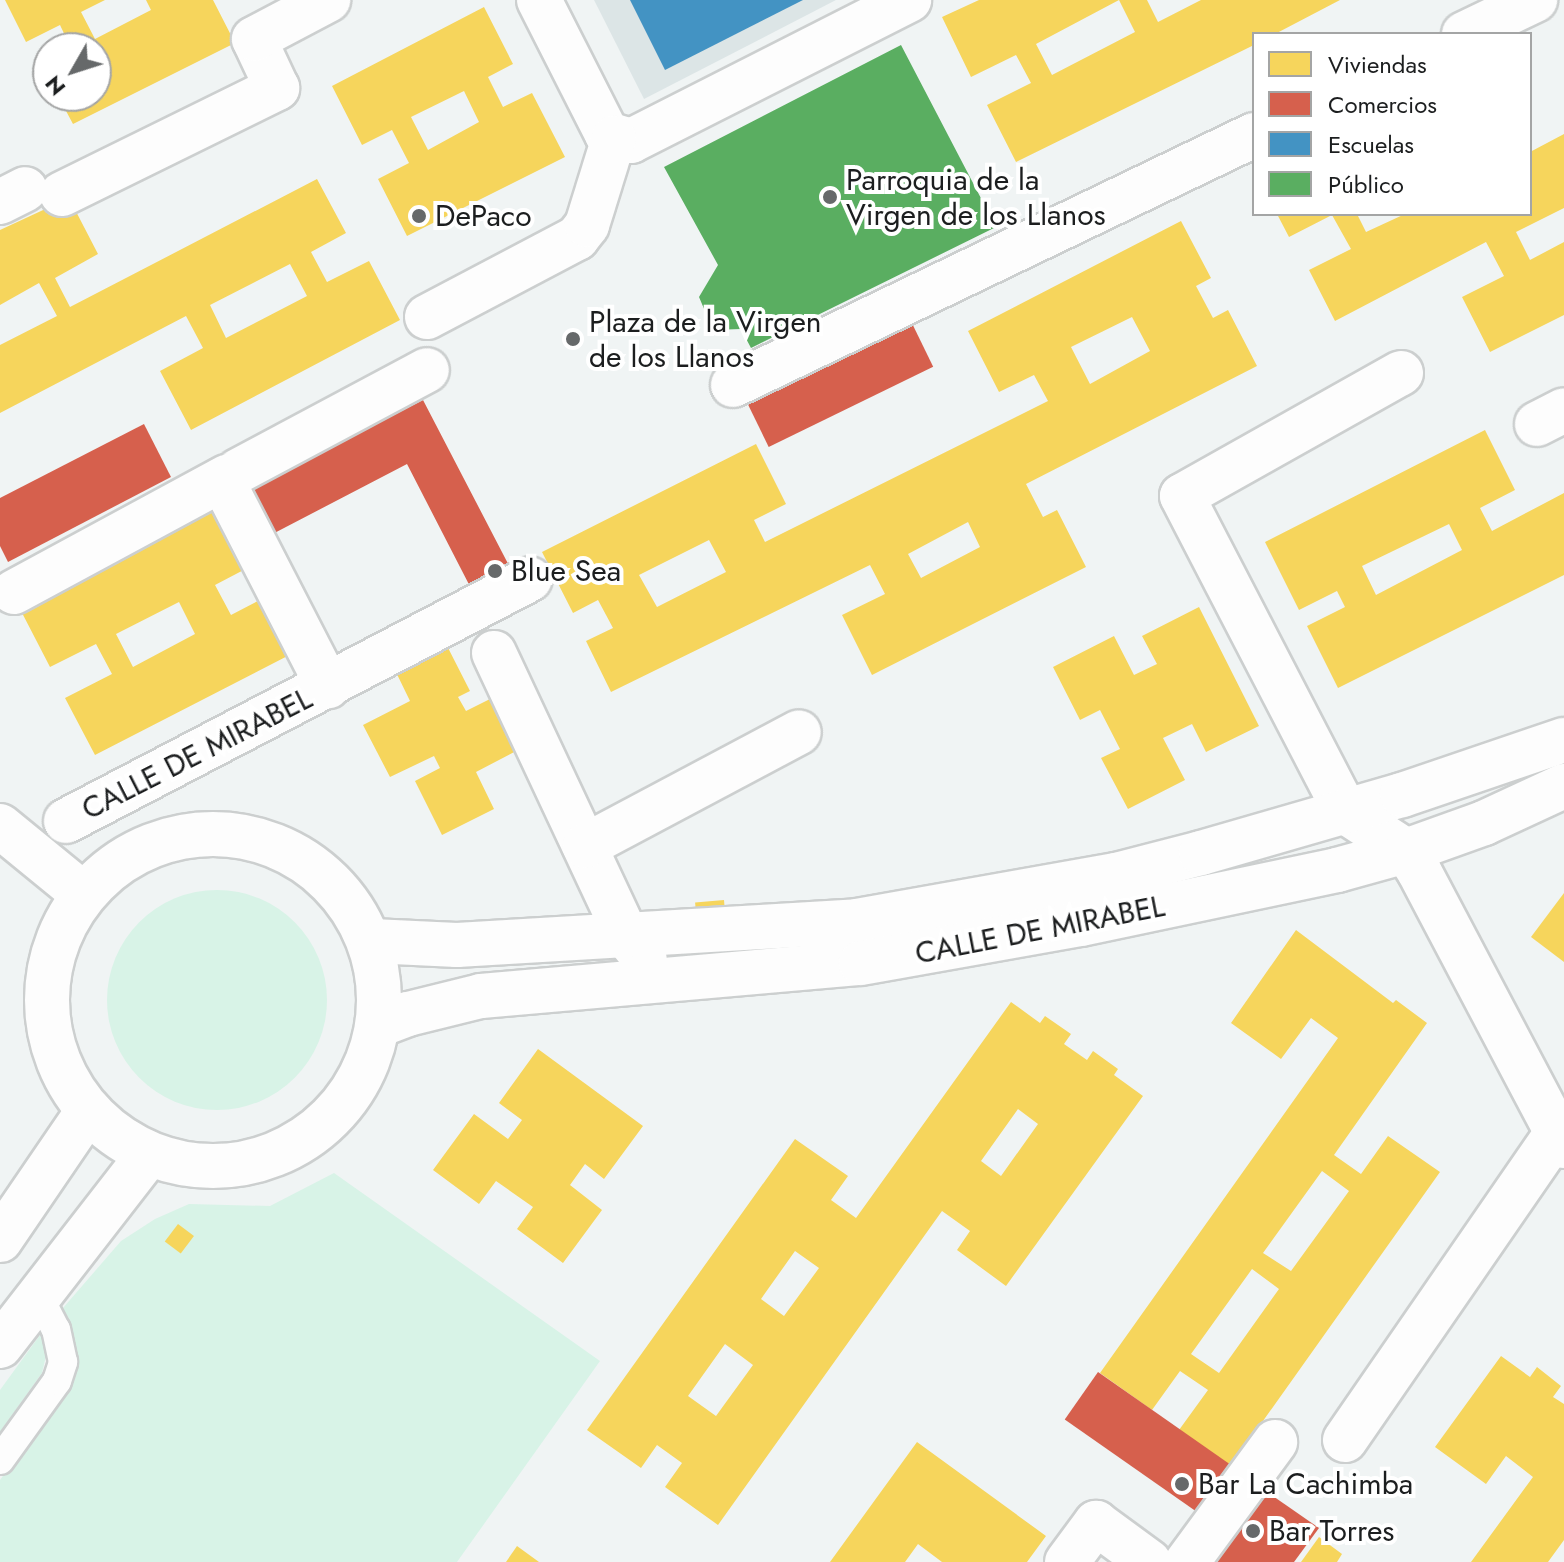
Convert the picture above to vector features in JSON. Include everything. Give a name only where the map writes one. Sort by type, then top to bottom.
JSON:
[{"type":"street","points":[[29,195],[277,88],[254,39],[328,0]]},
{"type":"street","points":[[539,0],[607,134],[629,136],[909,0]]},
{"type":"street","points":[[1467,32],[1515,4]]},
{"type":"street","points":[[427,317],[577,238],[587,225],[629,136]]},
{"type":"street","points":[[733,385],[1252,136]]},
{"type":"street","points":[[14,592],[427,370]]},
{"type":"street","points":[[1345,1440],[1561,1140],[1437,903],[1406,851],[1346,812],[1182,496],[1401,373]]},
{"type":"street","name":"CALLE DE MIRABEL","points":[[229,476],[328,686]]},
{"type":"street","name":"CALLE DE MIRABEL","points":[[66,821],[530,579]]},
{"type":"street","points":[[494,653],[627,937],[647,961],[670,980]]},
{"type":"street","points":[[585,846],[799,732]]},
{"type":"street","name":"CALLE DE MIRABEL","points":[[372,941],[457,945],[627,937],[872,918],[1116,875],[1346,812],[1564,740]]},
{"type":"street","name":"CALLE DE MIRABEL","points":[[379,1025],[408,1014],[481,996],[861,963],[994,941],[1337,870],[1406,851],[1484,823],[1564,786]]},
{"type":"street","points":[[0,826],[83,894]]},
{"type":"street","points":[[243,835],[311,864],[358,918],[372,941],[381,987],[379,1025],[351,1093],[313,1134],[246,1164],[199,1168],[148,1155],[113,1137],[88,1111],[65,1079],[48,1028],[49,965],[83,894],[118,861],[175,836],[243,835]]},
{"type":"street","points":[[0,1240],[88,1111]]},
{"type":"street","points":[[0,1346],[148,1155]]},
{"type":"street","points":[[1187,1562],[1275,1442]]},
{"type":"street","points":[[1067,1562],[1096,1523],[1149,1562]]},
{"type":"lane","points":[[0,1460],[57,1381],[63,1362],[56,1330],[38,1295]]},
{"type":"shaded area","points":[[594,0],[836,0],[644,99]]},
{"type":"green space","points":[[217,890],[259,899],[278,909],[294,923],[308,939],[318,958],[327,1000],[318,1042],[308,1061],[294,1077],[278,1091],[259,1101],[217,1110],[175,1101],[156,1091],[140,1077],[126,1061],[116,1042],[107,1000],[116,958],[126,939],[140,923],[156,909],[175,899]]},
{"type":"green space","points":[[334,1173],[600,1361],[457,1562],[0,1562],[0,1480],[71,1379],[76,1351],[63,1308],[121,1241],[155,1219],[189,1204],[270,1206]]},
{"type":"green space","points":[[40,1335],[47,1352],[42,1373],[0,1432],[0,1390]]},
{"type":"building: Viviendas","points":[[5,0],[105,0],[81,12],[91,32],[63,32],[60,25],[46,32],[32,32],[32,39],[26,42]]},
{"type":"building: Viviendas","points":[[146,0],[213,0],[235,43],[112,104],[112,32],[109,32],[151,10]]},
{"type":"building: Viviendas","points":[[979,0],[1119,0],[1147,0],[1158,22],[1201,0],[1340,0],[1279,32],[1252,32],[1252,46],[1016,162],[987,105],[1031,83],[1016,55],[971,77],[942,17]],"holes":[[[1119,0],[1135,32],[1052,75],[1036,44]]]},
{"type":"building: Viviendas","points":[[484,7],[513,64],[488,77],[503,107],[532,93],[565,157],[407,236],[378,179],[409,163],[392,130],[362,145],[332,86]],"holes":[[[464,91],[479,122],[428,150],[411,117]]]},
{"type":"building: Viviendas","points":[[67,112],[97,112],[73,124]]},
{"type":"building: Viviendas","points":[[1564,134],[1564,208],[1516,232],[1530,260],[1564,242],[1564,315],[1490,352],[1462,297],[1504,276],[1486,242],[1335,321],[1309,270],[1351,249],[1333,216],[1358,216],[1366,232],[1401,216],[1532,216],[1532,151]]},
{"type":"building: Viviendas","points":[[317,179],[346,233],[311,252],[327,282],[369,261],[400,320],[191,430],[160,371],[203,348],[186,316],[0,413],[0,345],[57,316],[39,283],[0,305],[0,230],[69,198],[98,254],[55,278],[70,307]],"holes":[[[290,264],[307,296],[226,338],[210,305]]]},
{"type":"building: Viviendas","points":[[1278,216],[1330,216],[1289,237]]},
{"type":"building: Viviendas","points":[[1181,221],[1211,278],[1196,286],[1213,318],[1228,310],[1257,366],[1026,484],[1043,517],[1057,510],[1086,567],[872,675],[842,615],[885,594],[870,565],[611,692],[586,641],[613,628],[598,600],[573,613],[542,552],[756,444],[786,504],[754,520],[765,542],[1048,401],[1034,375],[999,392],[968,331]],"holes":[[[1132,317],[1150,351],[1090,384],[1071,347]],[[968,522],[980,547],[921,578],[908,554]],[[709,540],[726,572],[657,607],[639,575]]]},
{"type":"building: Viviendas","points":[[1485,430],[1515,490],[1480,508],[1492,531],[1564,493],[1564,575],[1338,688],[1307,626],[1345,607],[1337,591],[1299,610],[1265,542]],"holes":[[[1449,524],[1462,550],[1376,595],[1362,566]]]},
{"type":"building: Viviendas","points":[[229,500],[261,561],[215,585],[231,615],[273,593],[303,648],[95,755],[65,698],[112,674],[96,644],[50,667],[20,609]],"holes":[[[179,602],[195,634],[133,667],[116,634]]]},
{"type":"building: Viviendas","points":[[1199,607],[1259,726],[1206,752],[1192,724],[1163,738],[1185,780],[1128,809],[1101,758],[1120,749],[1100,710],[1080,720],[1053,667],[1114,636],[1134,675],[1157,664],[1142,636]]},
{"type":"building: Viviendas","points":[[443,638],[470,691],[458,697],[466,711],[494,697],[520,749],[476,772],[494,809],[442,835],[415,781],[440,768],[434,756],[390,777],[363,725],[410,701],[392,664]]},
{"type":"building: Viviendas","points":[[1564,893],[1564,962],[1531,937]]},
{"type":"building: Viviendas","points":[[724,900],[725,912],[696,914],[695,903]]},
{"type":"building: Viviendas","points":[[1296,930],[1393,1003],[1396,1000],[1427,1023],[1334,1155],[1361,1174],[1388,1136],[1440,1172],[1231,1466],[1179,1430],[1208,1390],[1180,1371],[1152,1410],[1100,1373],[1338,1038],[1311,1018],[1281,1059],[1231,1023]],"holes":[[[1322,1171],[1349,1191],[1291,1271],[1263,1253]],[[1252,1269],[1279,1289],[1219,1373],[1191,1354]]]},
{"type":"building: Viviendas","points":[[1011,1002],[1040,1023],[1045,1016],[1071,1034],[1064,1044],[1087,1060],[1093,1051],[1118,1069],[1114,1075],[1143,1096],[1006,1286],[957,1250],[970,1231],[942,1211],[718,1525],[665,1487],[682,1463],[657,1445],[641,1468],[587,1430],[795,1139],[848,1176],[831,1200],[856,1218]],"holes":[[[1018,1109],[1038,1124],[1001,1176],[981,1161]],[[795,1251],[819,1268],[784,1316],[761,1299]],[[725,1344],[753,1365],[716,1416],[688,1396]]]},
{"type":"building: Viviendas","points":[[538,1049],[643,1126],[604,1179],[585,1164],[570,1185],[602,1210],[563,1263],[517,1229],[533,1207],[496,1181],[479,1204],[433,1170],[474,1114],[508,1139],[522,1120],[499,1103]]},
{"type":"building: Viviendas","points":[[178,1224],[194,1236],[181,1254],[165,1242]]},
{"type":"building: Viviendas","points":[[1501,1356],[1530,1377],[1537,1367],[1561,1386],[1553,1397],[1564,1404],[1564,1540],[1548,1562],[1471,1562],[1533,1477],[1506,1456],[1486,1484],[1435,1447]]},
{"type":"building: Viviendas","points":[[917,1442],[1046,1536],[1027,1562],[942,1562],[918,1544],[905,1562],[830,1562]]},
{"type":"building: Viviendas","points":[[1319,1537],[1342,1554],[1337,1562],[1301,1562]]},
{"type":"building: Viviendas","points":[[517,1546],[539,1562],[506,1562]]},
{"type":"building: Comercios","points":[[906,311],[933,367],[769,447],[742,391]]},
{"type":"building: Comercios","points":[[423,400],[516,579],[477,600],[407,464],[261,540],[238,495]]},
{"type":"building: Comercios","points":[[144,424],[171,477],[8,562],[0,546],[0,498]]},
{"type":"building: Comercios","points":[[1098,1372],[1236,1468],[1202,1516],[1065,1420]]},
{"type":"building: Comercios","points":[[1267,1492],[1319,1528],[1294,1562],[1216,1562]]},
{"type":"building: Escuelas","points":[[630,0],[803,0],[665,70]]},
{"type":"building: Público","name":"Parroquia de la Virgen de los Llanos","points":[[901,45],[996,227],[751,348],[741,329],[713,330],[699,297],[718,265],[664,167]]},
{"type":"place","name":"Parroquia de la Virgen de los Llanos","points":[[830,197]]},
{"type":"place","name":"DePaco","points":[[419,216]]},
{"type":"place","name":"Plaza de la Virgen de los Llanos","points":[[573,339]]},
{"type":"place","name":"Blue Sea","points":[[495,571]]},
{"type":"place","name":"Bar La Cachimba","points":[[1182,1484]]},
{"type":"place","name":"Bar Torres","points":[[1253,1531]]}]
